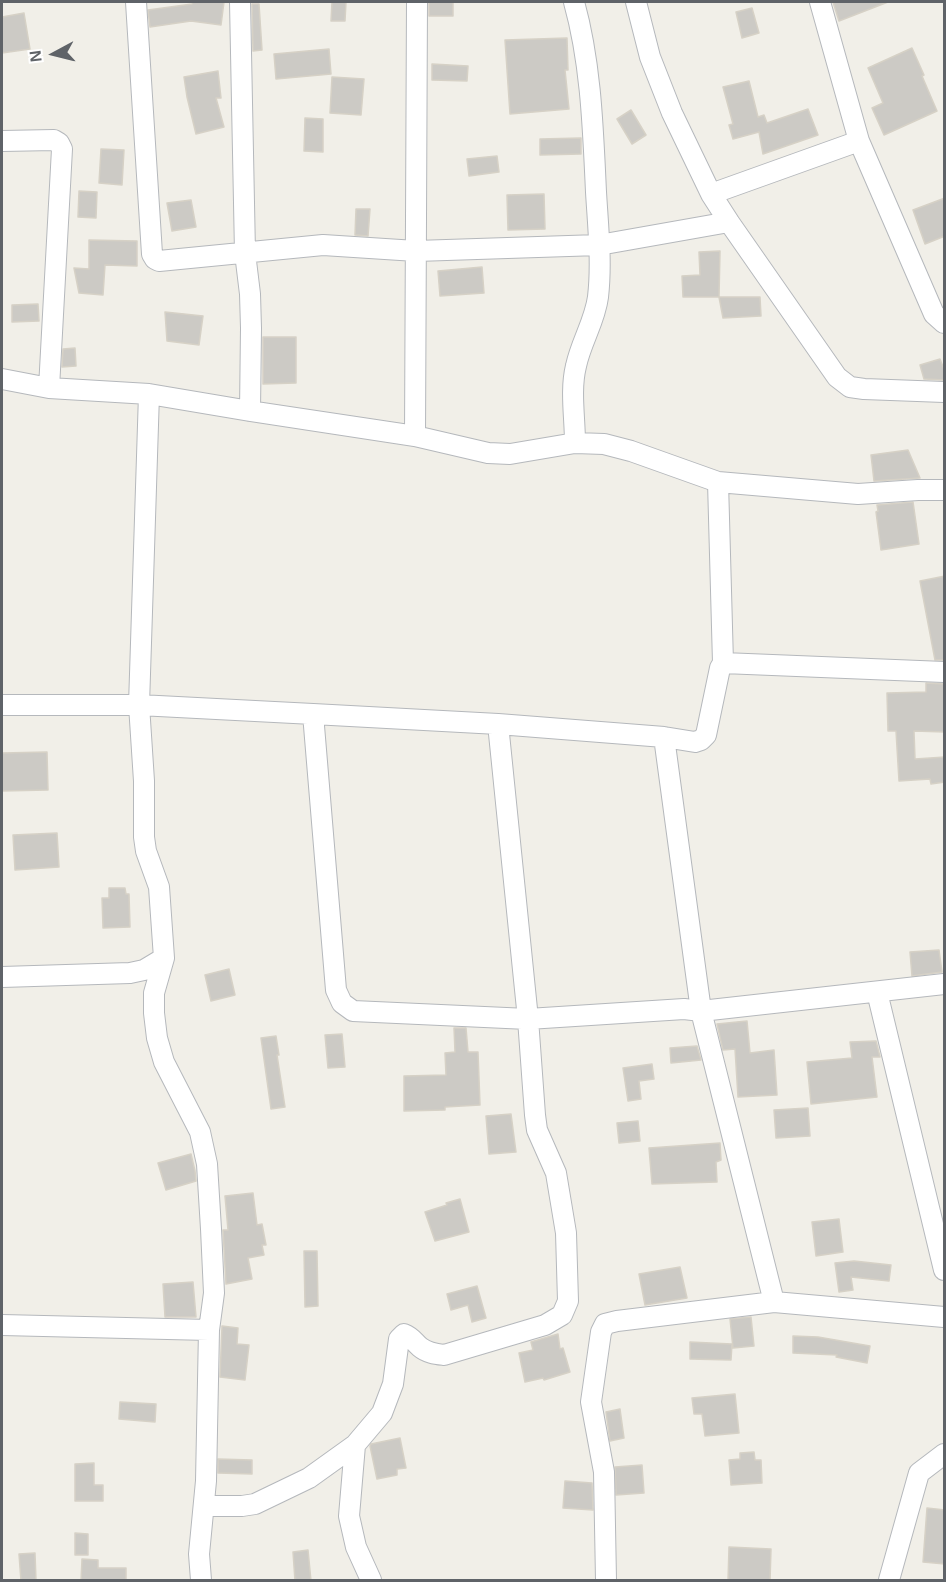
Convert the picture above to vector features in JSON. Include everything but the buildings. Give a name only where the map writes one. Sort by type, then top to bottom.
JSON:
[{"type":"street","points":[[136,2],[152,254],[154,259],[159,261],[323,245],[416,251],[599,245],[729,222]]},
{"type":"street","points":[[240,2],[245,253],[251,328],[250,411]]},
{"type":"street","points":[[415,436],[417,2]]},
{"type":"street","points":[[574,2],[587,64],[593,127],[599,245],[596,308],[573,379],[576,443]]},
{"type":"street","points":[[636,2],[650,57],[672,113],[711,194],[837,377],[850,387],[864,389],[945,392]]},
{"type":"street","points":[[820,2],[859,141],[934,314],[945,323]]},
{"type":"street","points":[[2,141],[54,140],[62,149],[49,388]]},
{"type":"street","points":[[711,194],[859,141]]},
{"type":"street","points":[[2,379],[49,388],[149,394],[415,436],[488,453],[510,454],[576,443],[604,444],[631,451],[718,482],[858,494],[945,490]]},
{"type":"street","points":[[149,394],[139,705],[144,781],[144,837],[146,851],[159,887],[164,958],[154,993],[154,1012],[157,1038],[164,1062],[200,1132],[207,1164],[213,1293],[209,1330],[204,1506],[199,1554],[201,1581]]},
{"type":"street","points":[[2,705],[139,705],[498,724],[701,740],[706,735],[723,663],[718,482]]},
{"type":"street","points":[[723,663],[945,672]]},
{"type":"street","points":[[313,714],[336,990],[342,1003],[353,1011],[528,1019],[684,1009],[701,1011],[945,984]]},
{"type":"street","points":[[204,1506],[255,1504],[309,1478],[355,1445],[382,1413],[393,1384],[399,1339],[404,1334],[411,1337],[420,1348],[432,1354],[444,1355],[545,1325],[562,1315],[568,1301],[566,1233],[556,1173],[537,1130],[498,724]]},
{"type":"street","points":[[664,737],[701,1011],[774,1302]]},
{"type":"street","points":[[2,977],[130,973],[144,970],[164,958]]},
{"type":"street","points":[[877,992],[945,1270]]},
{"type":"street","points":[[606,1581],[604,1472],[591,1402],[601,1332],[605,1324],[774,1302],[945,1317]]},
{"type":"street","points":[[2,1325],[209,1330]]},
{"type":"street","points":[[355,1445],[349,1516],[356,1547],[371,1581]]},
{"type":"street","points":[[889,1581],[919,1473],[945,1454]]}]
